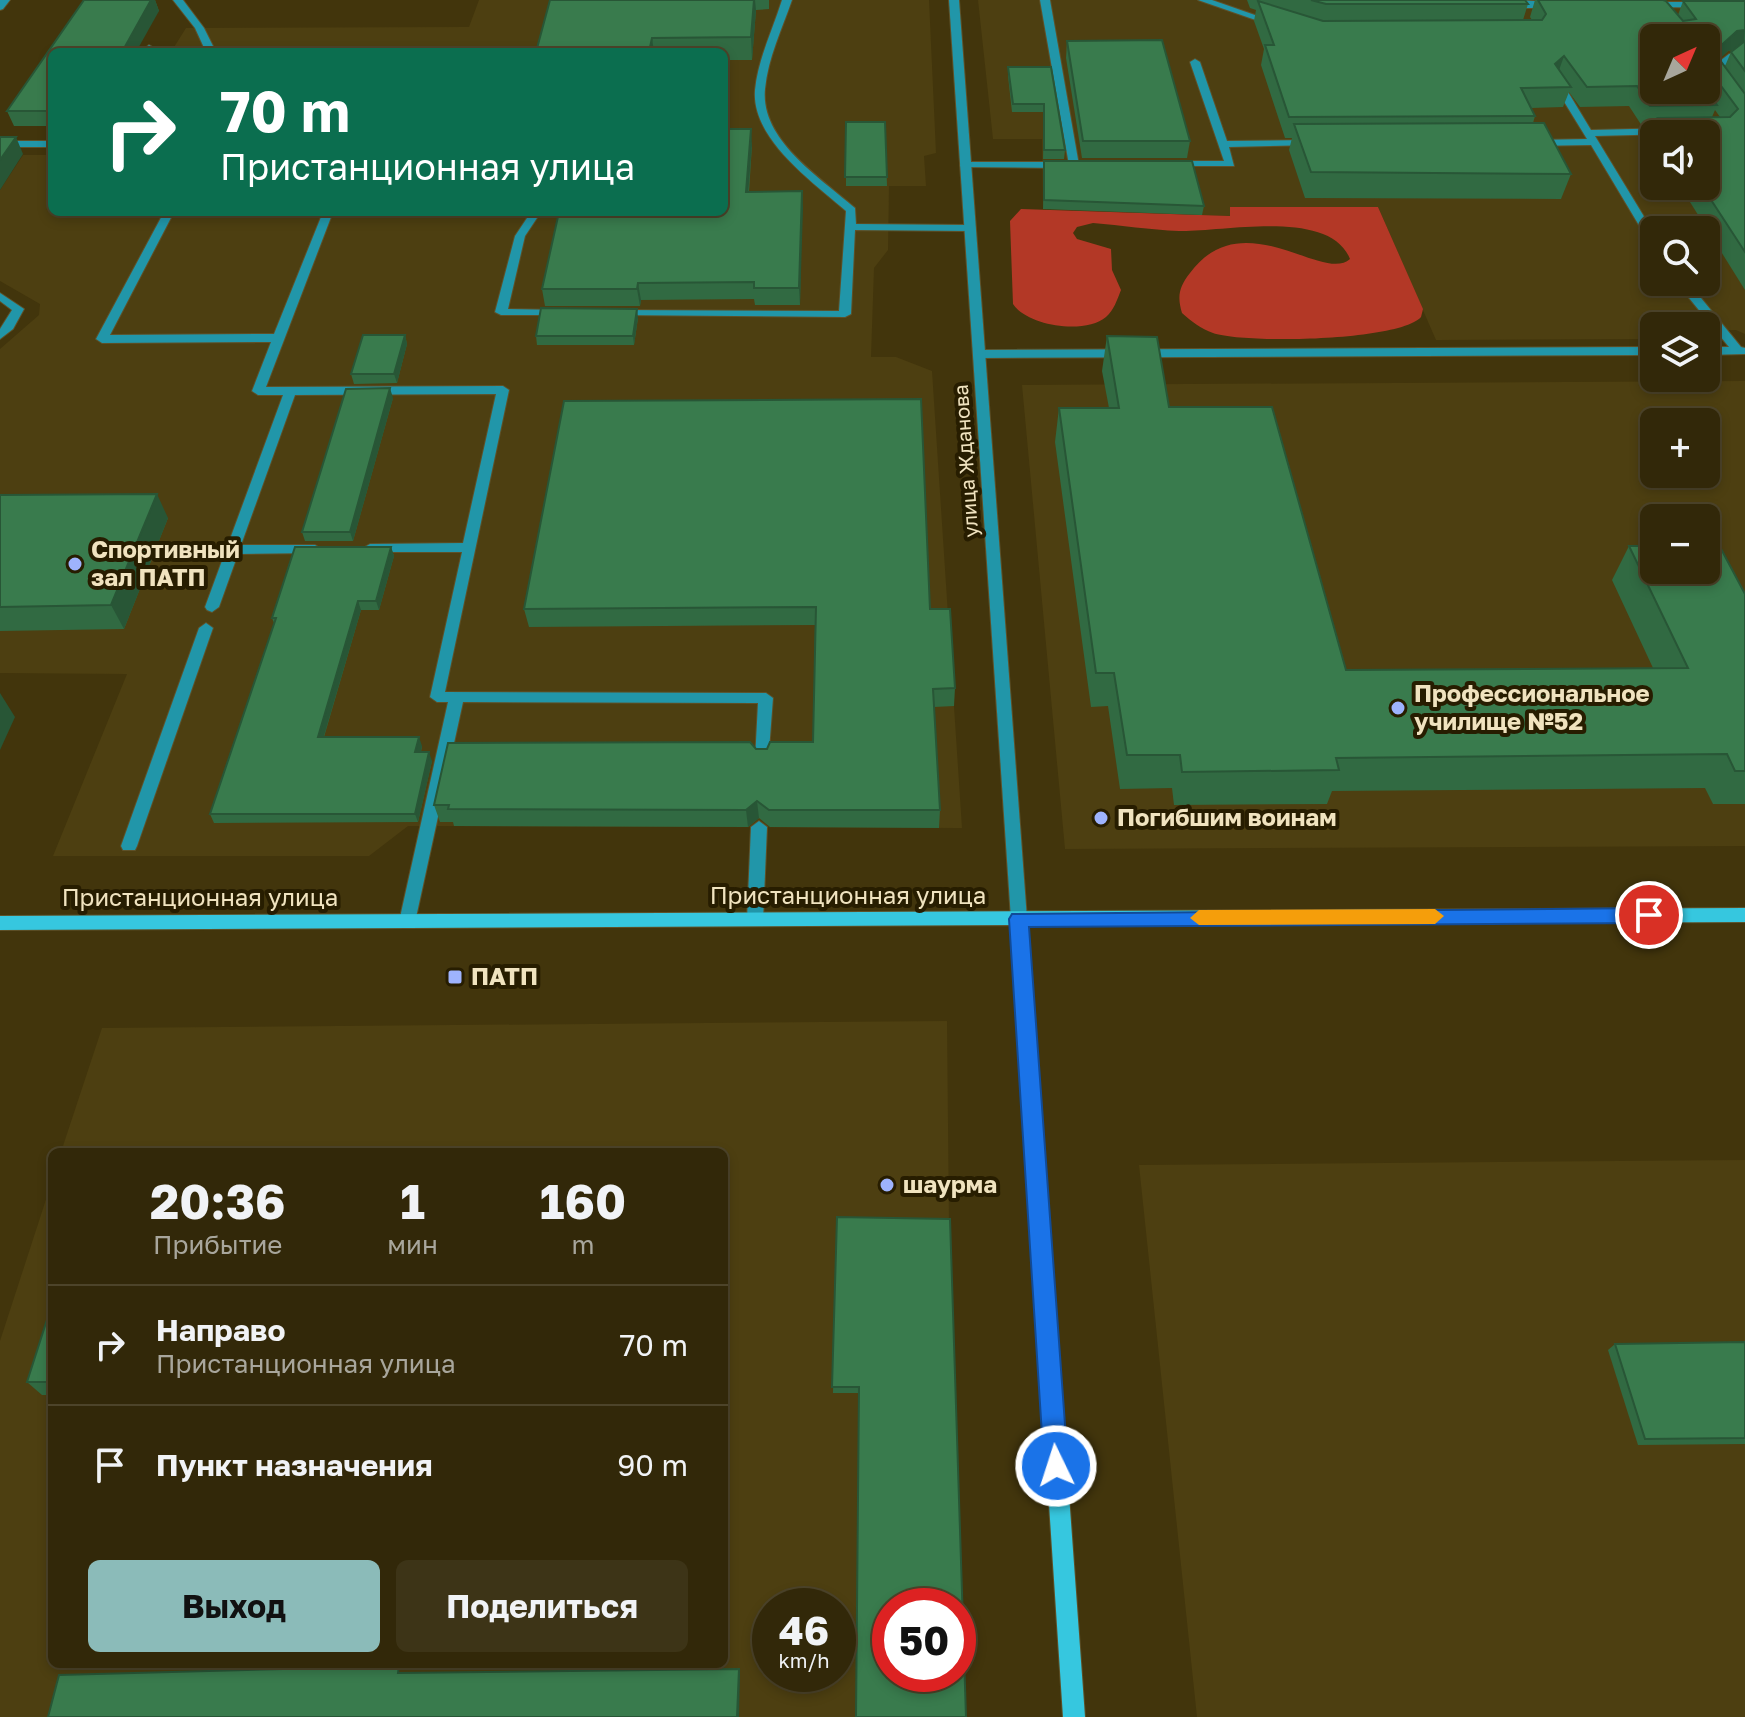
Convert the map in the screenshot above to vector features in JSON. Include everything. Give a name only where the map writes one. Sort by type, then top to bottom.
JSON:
[{"type":"main road","name":"Пристанционная улица","points":[[0,923],[1745,915]]},
{"type":"main road","points":[[1019,919],[1074,1717]]},
{"type":"street","points":[[0,7],[5,0]]},
{"type":"street","points":[[178,0],[208,48]]},
{"type":"street","points":[[611,313],[845,314],[851,210],[770,130],[759,102],[761,85],[787,0]]},
{"type":"street","name":"улица Жданова","points":[[954,0],[1019,919]]},
{"type":"street","points":[[1045,0],[1074,165]]},
{"type":"street","points":[[1203,0],[1279,24]]},
{"type":"street","points":[[1520,6],[1570,5]]},
{"type":"street","points":[[1633,5],[1745,5]]},
{"type":"street","points":[[1729,93],[1713,70],[1732,56],[1745,54]]},
{"type":"street","points":[[1152,165],[1230,164],[1195,62]]},
{"type":"street","points":[[1556,82],[1640,219]]},
{"type":"street","points":[[755,130],[770,130]]},
{"type":"street","points":[[1516,143],[1640,134]]},
{"type":"street","points":[[1223,144],[1316,143]]},
{"type":"street","points":[[0,144],[48,144]]},
{"type":"street","points":[[965,165],[1090,165]]},
{"type":"street","points":[[167,216],[102,339],[278,338]]},
{"type":"street","points":[[326,216],[258,391],[503,390],[437,697],[766,698],[763,760]]},
{"type":"street","points":[[533,216],[520,236],[501,312],[579,313]]},
{"type":"street","points":[[850,227],[970,228]]},
{"type":"street","points":[[0,296],[18,309],[9,327],[0,335]]},
{"type":"street","points":[[1694,296],[1742,351]]},
{"type":"street","points":[[979,354],[1640,351]]},
{"type":"street","points":[[1720,351],[1742,351]]},
{"type":"street","points":[[212,607],[290,391]]},
{"type":"street","points":[[359,548],[469,547]]},
{"type":"street","points":[[233,550],[327,549]]},
{"type":"street","points":[[129,846],[206,628]]},
{"type":"street","points":[[407,922],[457,697]]},
{"type":"street","points":[[755,920],[759,827]]},
{"type":"shaded area","points":[[479,0],[929,0],[936,153],[924,156],[926,186],[889,186],[888,250],[874,268],[871,357],[896,357],[932,371],[962,828],[408,826],[369,856],[53,856],[127,674],[0,673],[0,349],[39,315],[40,304],[0,281],[0,190],[23,155],[48,155],[48,216],[728,216],[728,48],[174,48],[186,28],[469,27]]},
{"type":"shaded area","points":[[978,0],[1745,0],[1745,334],[1736,330],[1720,331],[1720,312],[1640,312],[1640,339],[1436,340],[1378,207],[1230,207],[1231,216],[1043,209],[1042,139],[993,139]]},
{"type":"shaded area","points":[[1230,207],[1378,207],[1423,309],[1421,317],[1407,325],[1354,336],[1256,339],[1213,333],[1182,313],[1180,292],[1190,273],[1211,253],[1234,244],[1280,248],[1321,262],[1338,264],[1350,259],[1339,243],[1321,233],[1274,226],[1179,231],[1093,223],[1077,227],[1073,233],[1077,239],[1111,249],[1112,270],[1121,290],[1109,314],[1097,323],[1085,326],[1057,326],[1030,318],[1013,304],[1010,221],[1021,209],[1230,216]]},
{"type":"shaded area","name":"Профессиональное училище №52","points":[[1720,381],[1745,381],[1745,846],[1065,849],[1022,385],[1640,382],[1640,392],[1720,392]]},
{"type":"shaded area","points":[[947,1021],[949,1226],[961,1588],[872,1588],[872,1692],[964,1692],[965,1717],[0,1717],[0,1341],[48,1193],[48,1668],[728,1668],[728,1148],[62,1148],[102,1028]]},
{"type":"shaded area","points":[[1745,1160],[1745,1717],[1197,1717],[1139,1165]]},
{"type":"building","points":[[84,0],[151,0],[124,48],[51,48]]},
{"type":"building","points":[[550,0],[754,0],[751,37],[652,38],[650,48],[537,48]]},
{"type":"building","points":[[1311,0],[1525,0],[1528,4],[1326,4]]},
{"type":"building","points":[[1538,0],[1663,0],[1683,21],[1696,19],[1683,1],[1745,1],[1745,30],[1737,31],[1720,47],[1720,24],[1640,24],[1640,91],[1637,86],[1587,87],[1564,56],[1555,64],[1571,87],[1521,88],[1535,116],[1289,117],[1265,45],[1274,45],[1258,1],[1323,21],[1542,20],[1546,14]]},
{"type":"building","points":[[1162,40],[1190,141],[1083,141],[1067,41]]},
{"type":"building","points":[[1745,41],[1745,71],[1731,52]]},
{"type":"building","points":[[48,52],[48,111],[7,111]]},
{"type":"building","points":[[1720,60],[1745,94],[1745,252],[1711,200],[1720,200],[1720,120],[1658,118],[1730,117],[1738,109],[1720,85]]},
{"type":"building","points":[[1008,67],[1051,67],[1065,150],[1044,150],[1044,104],[1013,104]]},
{"type":"building","points":[[1649,104],[1717,105],[1650,106]]},
{"type":"building","points":[[846,122],[885,122],[887,177],[845,177]]},
{"type":"building","points":[[1544,123],[1571,174],[1311,172],[1294,124]]},
{"type":"building","points":[[728,129],[751,129],[746,192],[802,191],[799,288],[754,288],[754,282],[638,283],[637,289],[542,289],[558,216],[728,216]]},
{"type":"building","points":[[0,137],[16,137],[0,160]]},
{"type":"building","points":[[1044,161],[1192,161],[1204,206],[1044,200]]},
{"type":"building","points":[[541,308],[637,309],[633,336],[536,336]]},
{"type":"building","points":[[363,335],[405,335],[394,374],[351,374]]},
{"type":"building","points":[[1107,336],[1157,337],[1169,407],[1272,407],[1346,670],[1688,668],[1647,584],[1720,584],[1720,547],[1745,594],[1745,771],[1735,771],[1727,754],[1336,758],[1339,770],[1182,772],[1180,755],[1127,755],[1114,673],[1096,673],[1059,408],[1119,408]]},
{"type":"building","points":[[390,388],[350,532],[302,532],[346,389]]},
{"type":"building","points":[[921,399],[930,609],[950,609],[955,688],[933,689],[940,810],[769,810],[757,801],[746,810],[448,809],[449,805],[434,805],[448,743],[750,742],[756,749],[767,749],[770,742],[813,742],[816,607],[524,609],[564,401]]},
{"type":"building","name":"Спортивный зал ПАТП","points":[[157,494],[111,605],[0,607],[0,495]]},
{"type":"building","points":[[1629,546],[1640,546],[1640,569]]},
{"type":"building","points":[[295,547],[391,547],[376,601],[358,601],[318,737],[419,737],[415,752],[429,752],[415,814],[210,814],[276,618],[272,618]]},
{"type":"building","points":[[837,1217],[950,1219],[962,1588],[872,1588],[872,1692],[965,1692],[966,1717],[856,1717],[859,1387],[832,1387]]},
{"type":"building","points":[[48,1316],[48,1382],[27,1382]]},
{"type":"building","points":[[1745,1342],[1745,1438],[1645,1439],[1615,1344]]},
{"type":"building","points":[[323,1668],[399,1668],[398,1673],[739,1669],[737,1717],[48,1717],[59,1675]]},
{"type":"slow traffic","points":[[1199,918],[1435,916]]},
{"type":"place","name":"Спортивный зал ПАТП","points":[[75,564]]},
{"type":"place","name":"Профессиональное училище №52","points":[[1398,708]]},
{"type":"place","name":"Погибшим воинам","points":[[1101,818]]},
{"type":"place","name":"ПАТП","points":[[455,977]]},
{"type":"place","name":"шаурма","points":[[887,1185]]},
{"type":"route","points":[[1056,1466],[1019,919],[1649,915]]}]
